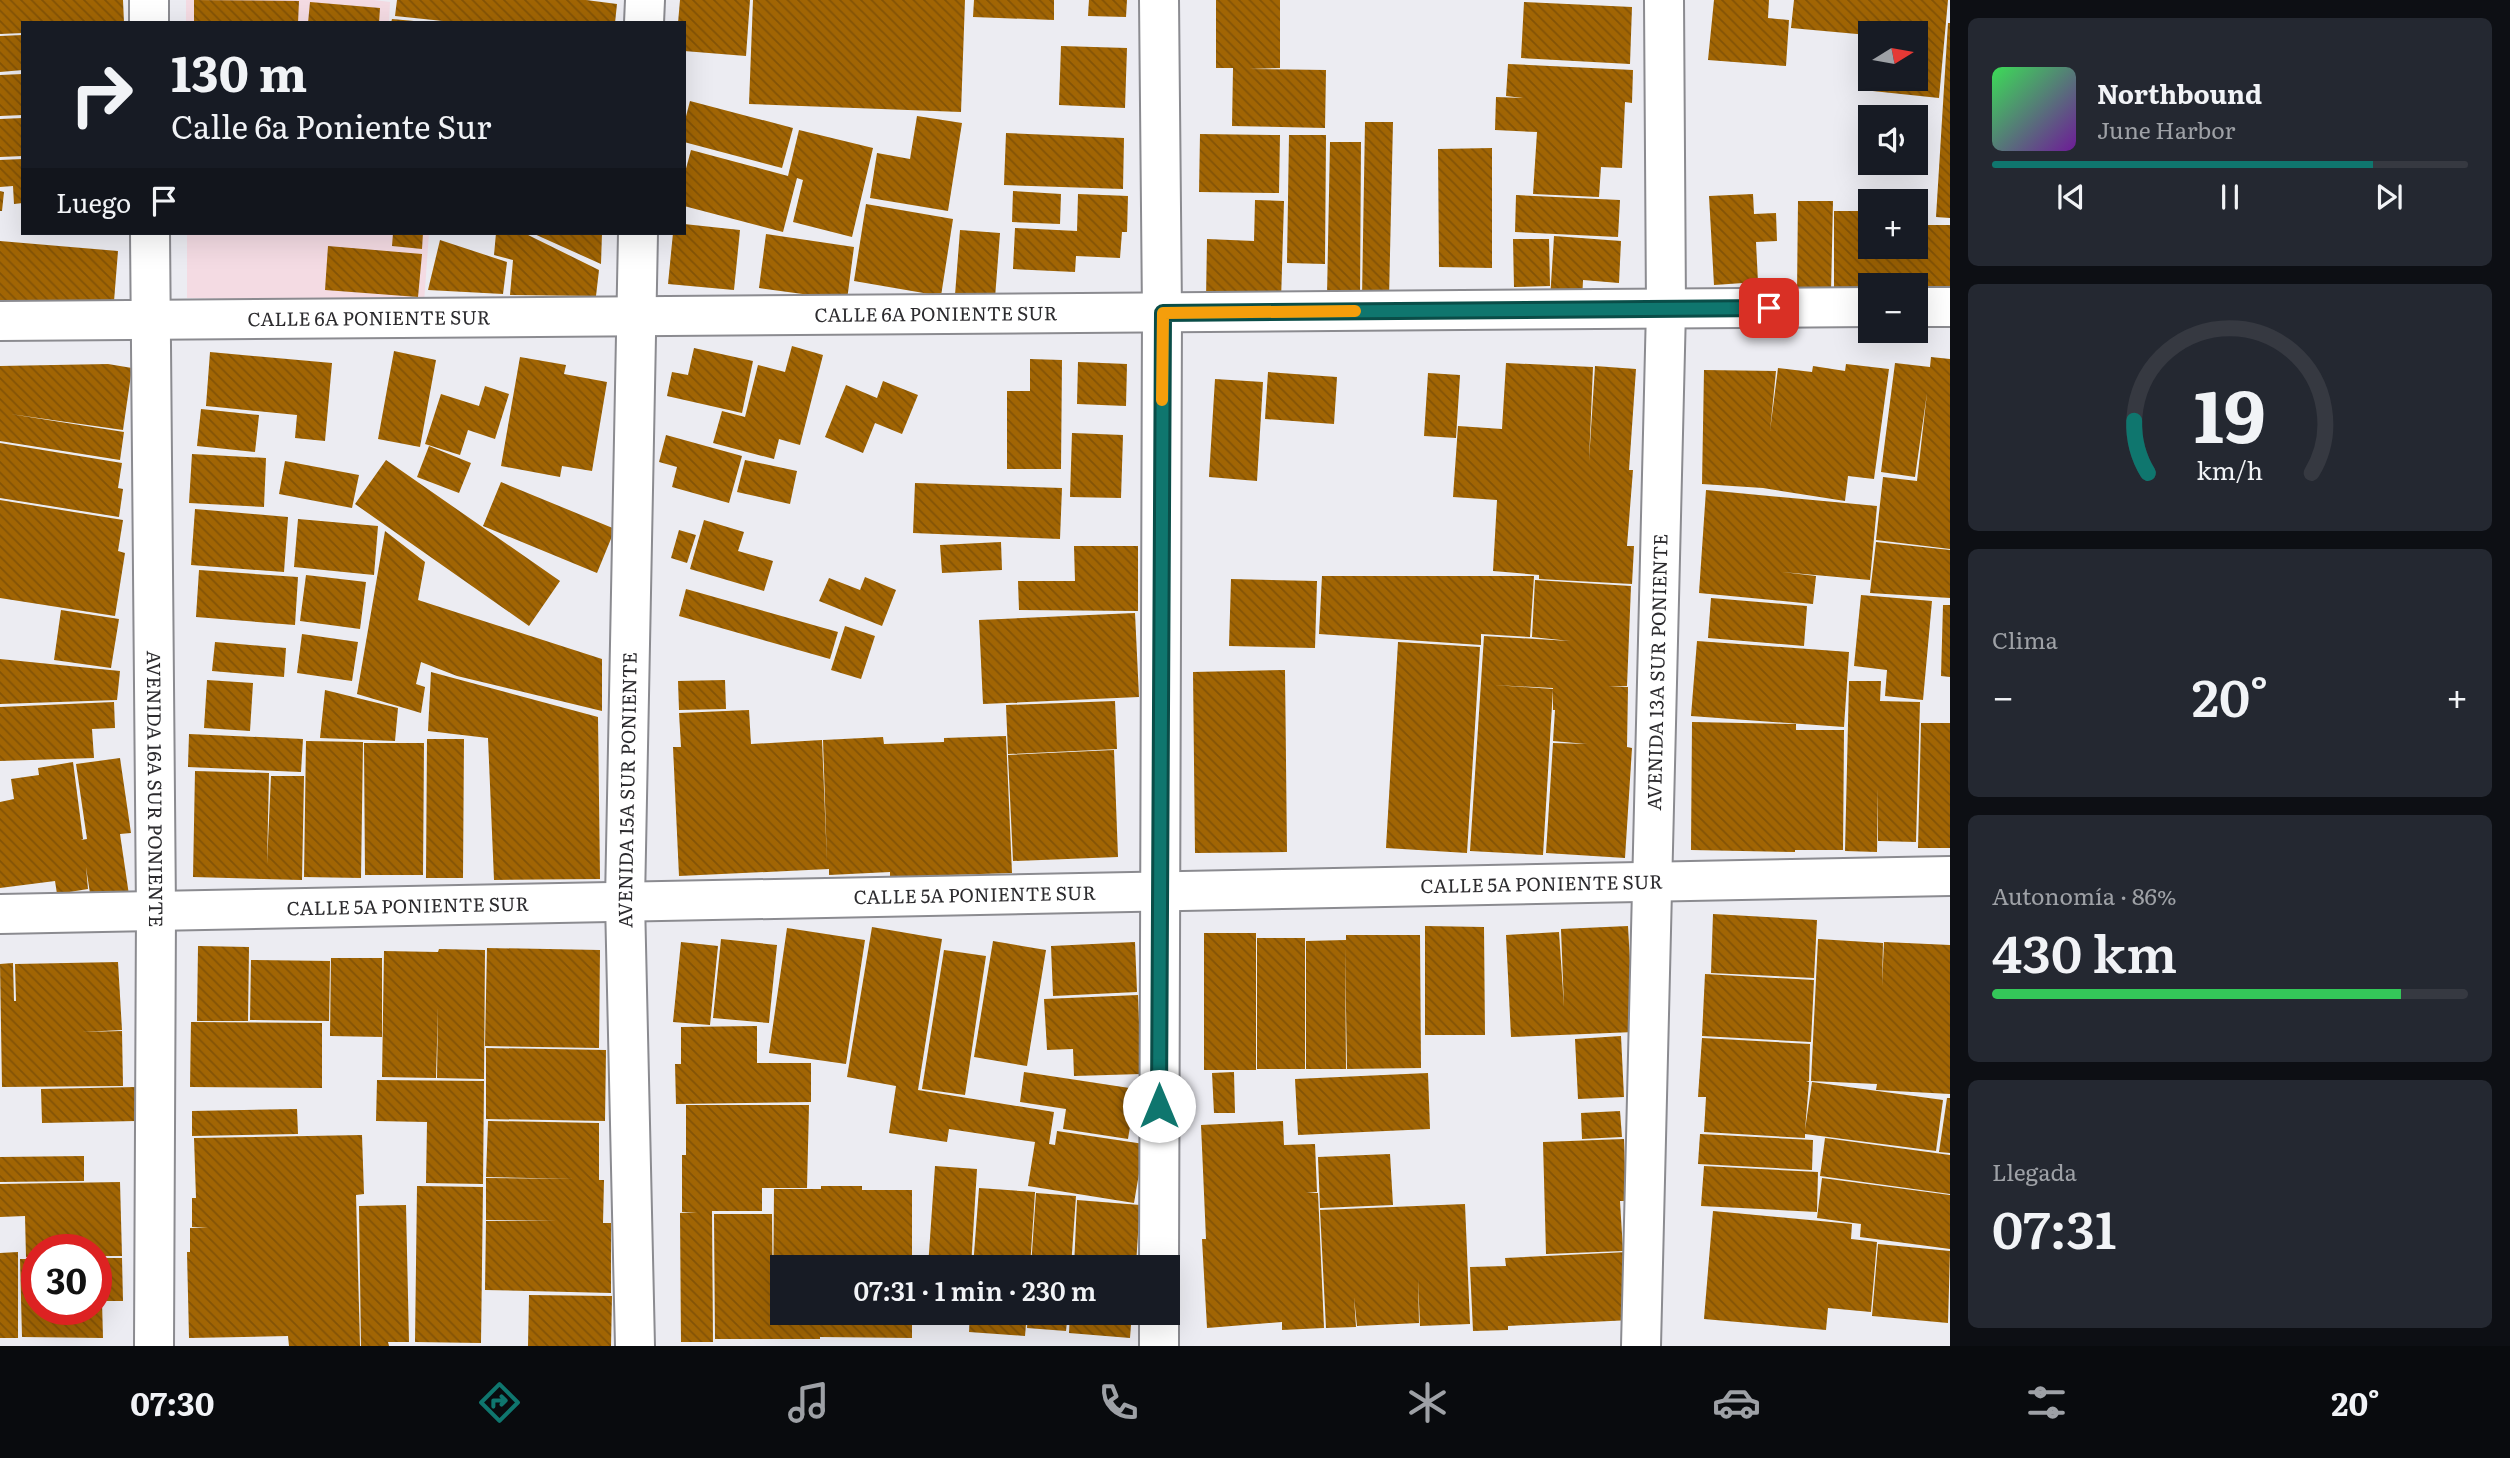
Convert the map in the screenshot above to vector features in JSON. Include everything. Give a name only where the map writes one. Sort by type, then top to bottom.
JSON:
[{"type":"street","points":[[149,0],[149,21]]},
{"type":"street","points":[[644,21],[645,0]]},
{"type":"street","points":[[1159,0],[1163,313],[1159,1255]]},
{"type":"street","name":"AVENIDA 13A SUR PONIENTE","points":[[1641,1346],[1666,309],[1664,0]]},
{"type":"street","name":"AVENIDA 16A SUR PONIENTE","points":[[150,235],[156,911],[154,1346]]},
{"type":"street","name":"AVENIDA 15A SUR PONIENTE","points":[[635,1346],[625,901],[638,235]]},
{"type":"street","name":"CALLE 6A PONIENTE SUR","points":[[0,321],[1858,307]]},
{"type":"street","points":[[1928,307],[1950,307]]},
{"type":"street","name":"CALLE 5A PONIENTE SUR","points":[[0,914],[1950,876]]},
{"type":"street","points":[[1159,1325],[1159,1346]]},
{"type":"shaded area","points":[[186,0],[390,2],[389,21],[186,21]]},
{"type":"shaded area","points":[[187,235],[429,235],[424,303],[187,298]]},
{"type":"building","points":[[0,0],[123,0],[124,21],[21,21],[21,33],[0,34]]},
{"type":"building","points":[[194,0],[299,1],[298,21],[194,21]]},
{"type":"building","points":[[397,0],[586,0],[617,4],[615,21],[443,21],[395,16]]},
{"type":"building","points":[[680,0],[750,0],[746,56],[686,51],[686,21],[678,21]]},
{"type":"building","points":[[753,0],[965,0],[961,112],[749,104]]},
{"type":"building","points":[[974,0],[1054,0],[1054,20],[973,17]]},
{"type":"building","points":[[1089,0],[1127,0],[1126,17],[1088,16]]},
{"type":"building","points":[[1216,0],[1280,0],[1280,68],[1249,69],[1326,70],[1325,128],[1232,126],[1233,68],[1216,68]]},
{"type":"building","points":[[1714,0],[1769,0],[1768,18],[1789,20],[1786,66],[1708,60]]},
{"type":"building","points":[[1794,0],[1948,0],[1939,98],[1872,91],[1928,91],[1928,21],[1858,21],[1858,34],[1791,28]]},
{"type":"building","points":[[310,2],[380,8],[379,21],[308,21]]},
{"type":"building","points":[[1524,2],[1632,7],[1630,64],[1521,58]]},
{"type":"building","points":[[1950,23],[1950,218],[1936,217]]},
{"type":"building","points":[[21,35],[21,70],[0,72],[0,36]]},
{"type":"building","points":[[1061,46],[1127,48],[1125,108],[1059,105]]},
{"type":"building","points":[[1508,64],[1633,70],[1632,103],[1625,102],[1622,168],[1601,167],[1599,197],[1533,194],[1537,132],[1495,130],[1496,97],[1523,98],[1506,96]]},
{"type":"building","points":[[21,74],[21,115],[0,116],[0,75]]},
{"type":"building","points":[[690,101],[793,128],[782,168],[686,143],[686,116]]},
{"type":"building","points":[[917,116],[962,123],[948,211],[870,198],[877,153],[910,159]]},
{"type":"building","points":[[21,118],[21,156],[0,157],[0,119]]},
{"type":"building","points":[[1365,122],[1393,122],[1389,298],[1362,298]]},
{"type":"building","points":[[799,130],[873,148],[852,237],[793,222],[803,180],[797,178],[783,232],[686,207],[686,169],[691,150],[788,176]]},
{"type":"building","points":[[1006,133],[1124,138],[1123,189],[1004,185]]},
{"type":"building","points":[[1200,134],[1280,135],[1279,193],[1199,192]]},
{"type":"building","points":[[1289,135],[1326,135],[1325,264],[1287,263]]},
{"type":"building","points":[[1330,142],[1361,142],[1360,297],[1327,296]]},
{"type":"building","points":[[1492,148],[1492,268],[1439,267],[1438,149]]},
{"type":"building","points":[[21,159],[21,203],[14,204],[13,186],[0,187],[0,160]]},
{"type":"building","points":[[0,191],[4,192],[2,211],[0,211]]},
{"type":"building","points":[[1013,191],[1061,194],[1060,224],[1012,222]]},
{"type":"building","points":[[1078,194],[1128,196],[1127,232],[1122,232],[1120,258],[1076,256],[1075,272],[1013,269],[1015,228],[1077,231]]},
{"type":"building","points":[[1753,194],[1754,214],[1776,213],[1777,241],[1756,242],[1758,282],[1714,285],[1709,196]]},
{"type":"building","points":[[1516,195],[1620,200],[1618,237],[1515,232]]},
{"type":"building","points":[[1255,200],[1284,201],[1281,301],[1206,299],[1207,239],[1254,241]]},
{"type":"building","points":[[1798,201],[1833,201],[1831,293],[1797,293]]},
{"type":"building","points":[[866,204],[953,219],[941,296],[854,281]]},
{"type":"building","points":[[1834,211],[1858,211],[1858,259],[1928,259],[1928,225],[1950,225],[1950,301],[1928,301],[1928,273],[1858,273],[1858,302],[1834,301]]},
{"type":"building","points":[[686,224],[740,230],[734,290],[668,284],[673,235],[686,235]]},
{"type":"building","points":[[960,230],[1000,233],[995,298],[955,295]]},
{"type":"building","points":[[766,234],[854,247],[847,300],[759,288]]},
{"type":"building","points":[[393,235],[423,235],[422,249],[392,246]]},
{"type":"building","points":[[496,235],[528,235],[599,270],[596,296],[510,295],[513,260],[494,255]]},
{"type":"building","points":[[536,235],[602,235],[601,264]]},
{"type":"building","points":[[1554,236],[1621,241],[1619,283],[1583,280],[1582,302],[1550,300]]},
{"type":"building","points":[[1513,239],[1549,239],[1550,286],[1514,287]]},
{"type":"building","points":[[440,240],[507,262],[503,294],[428,290]]},
{"type":"building","points":[[0,241],[118,251],[113,314],[0,305]]},
{"type":"building","points":[[328,246],[422,254],[418,297],[325,290]]},
{"type":"building","points":[[792,346],[823,355],[800,445],[779,439],[774,459],[713,443],[722,411],[745,417],[758,365],[785,372]]},
{"type":"building","points":[[694,348],[753,361],[742,413],[667,396],[672,372],[688,375]]},
{"type":"building","points":[[394,351],[436,360],[420,447],[378,439]]},
{"type":"building","points":[[210,352],[332,363],[325,441],[295,438],[297,415],[206,406]]},
{"type":"building","points":[[520,357],[566,365],[564,374],[607,382],[592,471],[562,466],[560,477],[501,466]]},
{"type":"building","points":[[1931,357],[1950,359],[1950,549],[1876,540],[1883,477],[1917,481],[1927,393],[1915,477],[1881,472],[1895,363],[1930,367]]},
{"type":"building","points":[[1030,359],[1062,360],[1061,469],[1007,469],[1007,391],[1030,391]]},
{"type":"building","points":[[1078,362],[1127,364],[1126,406],[1077,404]]},
{"type":"building","points":[[1506,363],[1593,367],[1589,461],[1595,366],[1636,369],[1629,470],[1633,470],[1627,546],[1634,546],[1632,584],[1539,579],[1539,575],[1493,571],[1497,500],[1453,497],[1458,426],[1502,429]]},
{"type":"building","points":[[108,364],[132,368],[123,430],[10,414],[124,432],[120,460],[0,441],[0,366]]},
{"type":"building","points":[[1846,364],[1889,369],[1874,479],[1848,476],[1845,501],[1763,488],[1702,484],[1704,370],[1776,371],[1770,431],[1778,368],[1812,372],[1813,366],[1845,371]]},
{"type":"building","points":[[1268,372],[1337,377],[1334,424],[1265,419]]},
{"type":"building","points":[[1428,373],[1460,375],[1456,438],[1424,436]]},
{"type":"building","points":[[1215,379],[1263,382],[1257,481],[1209,477]]},
{"type":"building","points":[[883,381],[918,395],[902,434],[875,423],[863,453],[825,437],[846,385],[877,398]]},
{"type":"building","points":[[485,386],[509,394],[495,439],[468,430],[460,455],[425,444],[441,394],[479,406]]},
{"type":"building","points":[[201,409],[259,415],[255,452],[197,446]]},
{"type":"building","points":[[1072,433],[1123,435],[1121,498],[1070,497]]},
{"type":"building","points":[[666,435],[742,456],[729,503],[672,487],[677,467],[659,462]]},
{"type":"building","points":[[0,443],[122,463],[118,488],[123,489],[119,517],[0,498]]},
{"type":"building","points":[[429,446],[471,463],[459,493],[417,477]]},
{"type":"building","points":[[192,454],[266,458],[264,507],[189,503]]},
{"type":"building","points":[[386,460],[560,581],[529,626],[355,504]]},
{"type":"building","points":[[745,460],[797,471],[790,504],[737,492]]},
{"type":"building","points":[[285,461],[359,475],[352,508],[279,494]]},
{"type":"building","points":[[501,482],[615,529],[597,573],[483,526]]},
{"type":"building","points":[[915,483],[1062,488],[1060,539],[913,533]]},
{"type":"building","points":[[1706,490],[1877,506],[1870,580],[1782,572],[1816,576],[1813,604],[1699,593]]},
{"type":"building","points":[[0,500],[123,520],[118,551],[125,553],[115,616],[0,598]]},
{"type":"building","points":[[195,509],[288,517],[284,572],[191,565]]},
{"type":"building","points":[[298,519],[378,526],[374,575],[294,567]]},
{"type":"building","points":[[704,520],[744,532],[738,551],[773,561],[764,591],[690,569]]},
{"type":"building","points":[[679,530],[696,535],[687,563],[671,558]]},
{"type":"building","points":[[385,531],[425,562],[418,600],[602,659],[602,711],[457,676],[421,662],[416,684],[425,687],[421,713],[357,694]]},
{"type":"building","points":[[1001,542],[1002,570],[942,573],[940,545]]},
{"type":"building","points":[[1876,542],[1950,550],[1950,598],[1870,593]]},
{"type":"building","points":[[1074,546],[1138,546],[1138,611],[1019,610],[1018,581],[1075,581]]},
{"type":"building","points":[[199,570],[298,577],[295,625],[196,617]]},
{"type":"building","points":[[306,575],[366,582],[360,629],[300,621]]},
{"type":"building","points":[[1322,576],[1534,576],[1530,637],[1481,634],[1481,645],[1319,634]]},
{"type":"building","points":[[865,577],[896,590],[882,626],[819,601],[829,578],[860,590]]},
{"type":"building","points":[[1231,579],[1317,581],[1315,648],[1229,646]]},
{"type":"building","points":[[1535,580],[1631,586],[1627,686],[1608,686],[1628,687],[1627,747],[1632,748],[1625,858],[1546,853],[1553,743],[1587,744],[1553,741],[1553,689],[1543,855],[1470,851],[1484,636],[1570,641],[1532,637]]},
{"type":"building","points":[[686,589],[838,632],[830,659],[679,616]]},
{"type":"building","points":[[1861,595],[1932,601],[1923,700],[1885,696],[1887,670],[1854,666]]},
{"type":"building","points":[[1711,598],[1807,606],[1804,646],[1708,638]]},
{"type":"building","points":[[1943,605],[1950,605],[1950,677],[1941,676]]},
{"type":"building","points":[[61,610],[119,619],[111,668],[54,660]]},
{"type":"building","points":[[1135,613],[1139,697],[983,704],[979,620]]},
{"type":"building","points":[[845,626],[875,636],[861,679],[831,670]]},
{"type":"building","points":[[302,634],[358,642],[352,681],[297,673]]},
{"type":"building","points":[[1697,641],[1849,652],[1844,727],[1691,716]]},
{"type":"building","points":[[215,642],[286,648],[284,677],[212,671]]},
{"type":"building","points":[[1398,642],[1480,647],[1467,853],[1386,848]]},
{"type":"building","points":[[0,659],[120,671],[117,700],[0,704]]},
{"type":"building","points":[[1285,670],[1287,852],[1195,853],[1193,672]]},
{"type":"building","points":[[431,672],[598,717],[600,879],[494,880],[488,738],[428,731]]},
{"type":"building","points":[[207,680],[253,683],[250,731],[204,728]]},
{"type":"building","points":[[725,680],[726,709],[679,710],[678,681]]},
{"type":"building","points":[[1849,681],[1881,681],[1880,701],[1920,702],[1916,842],[1878,841],[1878,788],[1877,852],[1845,851]]},
{"type":"building","points":[[325,690],[398,708],[395,741],[320,738]]},
{"type":"building","points":[[1115,701],[1117,749],[1008,754],[1006,705]]},
{"type":"building","points":[[114,702],[115,728],[92,729],[94,758],[0,761],[0,707]]},
{"type":"building","points":[[749,710],[751,744],[822,740],[827,863],[823,740],[883,737],[884,744],[1006,736],[1012,873],[890,877],[890,872],[829,875],[829,869],[679,876],[673,747],[681,747],[679,713]]},
{"type":"building","points":[[1692,722],[1796,724],[1796,730],[1844,730],[1843,850],[1691,850]]},
{"type":"building","points":[[1921,723],[1950,723],[1950,848],[1918,848]]},
{"type":"building","points":[[189,734],[303,739],[301,772],[188,767]]},
{"type":"building","points":[[427,739],[464,739],[463,878],[426,878]]},
{"type":"building","points":[[306,741],[363,742],[361,878],[304,877]]},
{"type":"building","points":[[364,743],[424,743],[423,875],[365,875]]},
{"type":"building","points":[[1114,750],[1118,857],[1013,861],[1008,755]]},
{"type":"building","points":[[120,758],[131,833],[120,834],[129,895],[91,900],[86,867],[88,889],[57,894],[55,881],[0,888],[0,802],[14,799],[11,779],[39,775],[38,768],[73,762],[81,840],[87,839],[76,764]]},
{"type":"building","points":[[195,771],[269,773],[267,864],[271,776],[304,776],[302,880],[193,877]]},
{"type":"building","points":[[1713,914],[1817,920],[1814,978],[1711,973]]},
{"type":"building","points":[[1425,926],[1484,927],[1485,1035],[1425,1035]]},
{"type":"building","points":[[1628,926],[1634,1032],[1511,1037],[1506,935],[1559,932],[1564,1007],[1561,929]]},
{"type":"building","points":[[872,927],[942,939],[918,1090],[1054,1112],[1049,1144],[1055,1145],[1057,1131],[1144,1144],[1134,1203],[1028,1186],[1035,1142],[949,1129],[947,1142],[889,1133],[896,1086],[847,1077]]},
{"type":"building","points":[[787,928],[865,940],[846,1064],[769,1053]]},
{"type":"building","points":[[1204,933],[1256,933],[1256,1070],[1204,1070]]},
{"type":"building","points":[[1346,935],[1420,935],[1421,1068],[1347,1069],[1345,947],[1346,1069],[1306,1069],[1306,941],[1346,940]]},
{"type":"building","points":[[1257,938],[1305,938],[1305,1069],[1257,1069]]},
{"type":"building","points":[[721,939],[777,945],[769,1023],[713,1018]]},
{"type":"building","points":[[1818,939],[1883,943],[1882,986],[1884,942],[1950,945],[1950,1094],[1876,1090],[1877,1084],[1811,1081]]},
{"type":"building","points":[[993,941],[1046,950],[1027,1066],[974,1057]]},
{"type":"building","points":[[681,942],[718,946],[710,1025],[673,1022]]},
{"type":"building","points":[[1135,942],[1137,992],[1053,996],[1051,946]]},
{"type":"building","points":[[198,946],[249,947],[248,1021],[197,1021]]},
{"type":"building","points":[[487,948],[600,950],[599,1048],[485,1046]]},
{"type":"building","points":[[439,949],[485,950],[484,1079],[437,1078],[438,1007],[436,1078],[382,1077],[384,951],[438,952]]},
{"type":"building","points":[[944,950],[986,956],[965,1095],[922,1089]]},
{"type":"building","points":[[331,958],[382,958],[382,1037],[330,1036]]},
{"type":"building","points":[[251,960],[330,961],[329,1021],[250,1020]]},
{"type":"building","points":[[118,962],[122,1030],[82,1032],[122,1031],[123,1086],[2,1087],[0,964],[13,963],[16,1001],[15,964]]},
{"type":"building","points":[[1705,974],[1814,980],[1811,1042],[1702,1036]]},
{"type":"building","points":[[1138,995],[1141,1074],[1074,1076],[1073,1049],[1047,1050],[1044,999]]},
{"type":"building","points":[[191,1022],[322,1023],[322,1088],[190,1087]]},
{"type":"building","points":[[757,1026],[757,1063],[811,1063],[811,1102],[676,1104],[675,1064],[681,1064],[681,1027]]},
{"type":"building","points":[[1621,1036],[1624,1097],[1578,1099],[1575,1039]]},
{"type":"building","points":[[1702,1038],[1810,1044],[1805,1130],[1812,1082],[1943,1100],[1936,1151],[1805,1134],[1805,1138],[1704,1132],[1706,1097],[1698,1097]]},
{"type":"building","points":[[486,1048],[606,1050],[605,1121],[486,1119]]},
{"type":"building","points":[[1024,1072],[1136,1089],[1128,1139],[1063,1129],[1066,1109],[1020,1102]]},
{"type":"building","points":[[1234,1072],[1235,1113],[1214,1113],[1212,1073]]},
{"type":"building","points":[[1428,1073],[1430,1129],[1298,1135],[1295,1079]]},
{"type":"building","points":[[377,1080],[484,1081],[483,1184],[426,1183],[427,1122],[376,1121]]},
{"type":"building","points":[[136,1087],[136,1121],[42,1123],[41,1089]]},
{"type":"building","points":[[1947,1098],[1950,1098],[1950,1153],[1939,1152]]},
{"type":"building","points":[[686,1105],[809,1105],[807,1188],[762,1188],[762,1211],[712,1211],[713,1342],[681,1342],[680,1213],[697,1212],[682,1212],[682,1155],[686,1155]]},
{"type":"building","points":[[297,1109],[298,1134],[192,1136],[192,1111]]},
{"type":"building","points":[[1620,1111],[1622,1137],[1582,1139],[1581,1113]]},
{"type":"building","points":[[488,1121],[599,1123],[599,1180],[604,1180],[603,1223],[611,1223],[611,1293],[485,1290],[486,1221],[557,1221],[486,1220],[486,1178],[576,1179],[486,1177]]},
{"type":"building","points":[[1283,1121],[1284,1145],[1315,1144],[1317,1192],[1306,1193],[1318,1193],[1324,1328],[1282,1330],[1282,1322],[1207,1328],[1202,1239],[1206,1239],[1201,1125]]},
{"type":"building","points":[[1700,1134],[1813,1140],[1812,1170],[1698,1164]]},
{"type":"building","points":[[362,1135],[364,1194],[356,1195],[360,1346],[289,1346],[288,1336],[189,1338],[187,1252],[190,1252],[190,1228],[208,1228],[192,1227],[192,1198],[196,1198],[194,1138]]},
{"type":"building","points":[[1825,1138],[1950,1155],[1950,1194],[1820,1176]]},
{"type":"building","points":[[1624,1139],[1626,1201],[1620,1201],[1623,1251],[1546,1254],[1543,1142]]},
{"type":"building","points":[[1390,1154],[1393,1205],[1320,1208],[1318,1157]]},
{"type":"building","points":[[84,1156],[84,1181],[0,1182],[0,1157]]},
{"type":"building","points":[[935,1166],[977,1169],[972,1255],[929,1255]]},
{"type":"building","points":[[1704,1166],[1818,1172],[1817,1212],[1701,1206]]},
{"type":"building","points":[[1822,1178],[1950,1195],[1950,1249],[1860,1237],[1861,1224],[1817,1218]]},
{"type":"building","points":[[120,1182],[122,1256],[112,1256],[112,1234],[25,1234],[25,1216],[0,1217],[0,1184]]},
{"type":"building","points":[[417,1186],[483,1187],[481,1343],[415,1342]]},
{"type":"building","points":[[821,1186],[862,1186],[862,1190],[912,1190],[912,1255],[773,1255],[774,1189],[821,1189]]},
{"type":"building","points":[[979,1188],[1035,1192],[1031,1255],[974,1255]]},
{"type":"building","points":[[1036,1193],[1076,1196],[1072,1255],[1032,1255]]},
{"type":"building","points":[[1077,1200],[1140,1205],[1137,1255],[1075,1255]]},
{"type":"building","points":[[1465,1204],[1470,1324],[1420,1326],[1418,1279],[1419,1323],[1357,1326],[1354,1297],[1356,1327],[1326,1328],[1320,1210]]},
{"type":"building","points":[[406,1205],[409,1342],[388,1342],[389,1346],[361,1346],[359,1206]]},
{"type":"building","points":[[1713,1211],[1852,1224],[1851,1239],[1877,1242],[1871,1312],[1828,1308],[1826,1330],[1704,1319]]},
{"type":"building","points":[[714,1214],[772,1214],[770,1325],[912,1325],[912,1338],[715,1339]]},
{"type":"building","points":[[1878,1244],[1950,1251],[1948,1323],[1872,1316]]},
{"type":"building","points":[[18,1252],[18,1338],[0,1338],[0,1253]]},
{"type":"building","points":[[1628,1252],[1631,1320],[1508,1326],[1508,1330],[1473,1331],[1470,1267],[1506,1266],[1505,1258]]},
{"type":"building","points":[[112,1258],[122,1258],[123,1301],[112,1301]]},
{"type":"building","points":[[529,1295],[612,1296],[611,1346],[528,1346]]},
{"type":"building","points":[[22,1325],[103,1325],[103,1338],[22,1337]]},
{"type":"building","points":[[969,1325],[1026,1325],[1025,1336],[969,1332]]},
{"type":"building","points":[[1027,1325],[1067,1325],[1066,1331],[1027,1328]]},
{"type":"building","points":[[1069,1325],[1131,1325],[1130,1338],[1069,1333]]},
{"type":"slow traffic","points":[[1162,400],[1163,313],[1355,311]]},
{"type":"route","points":[[1159,1106],[1163,313],[1769,308]]}]
